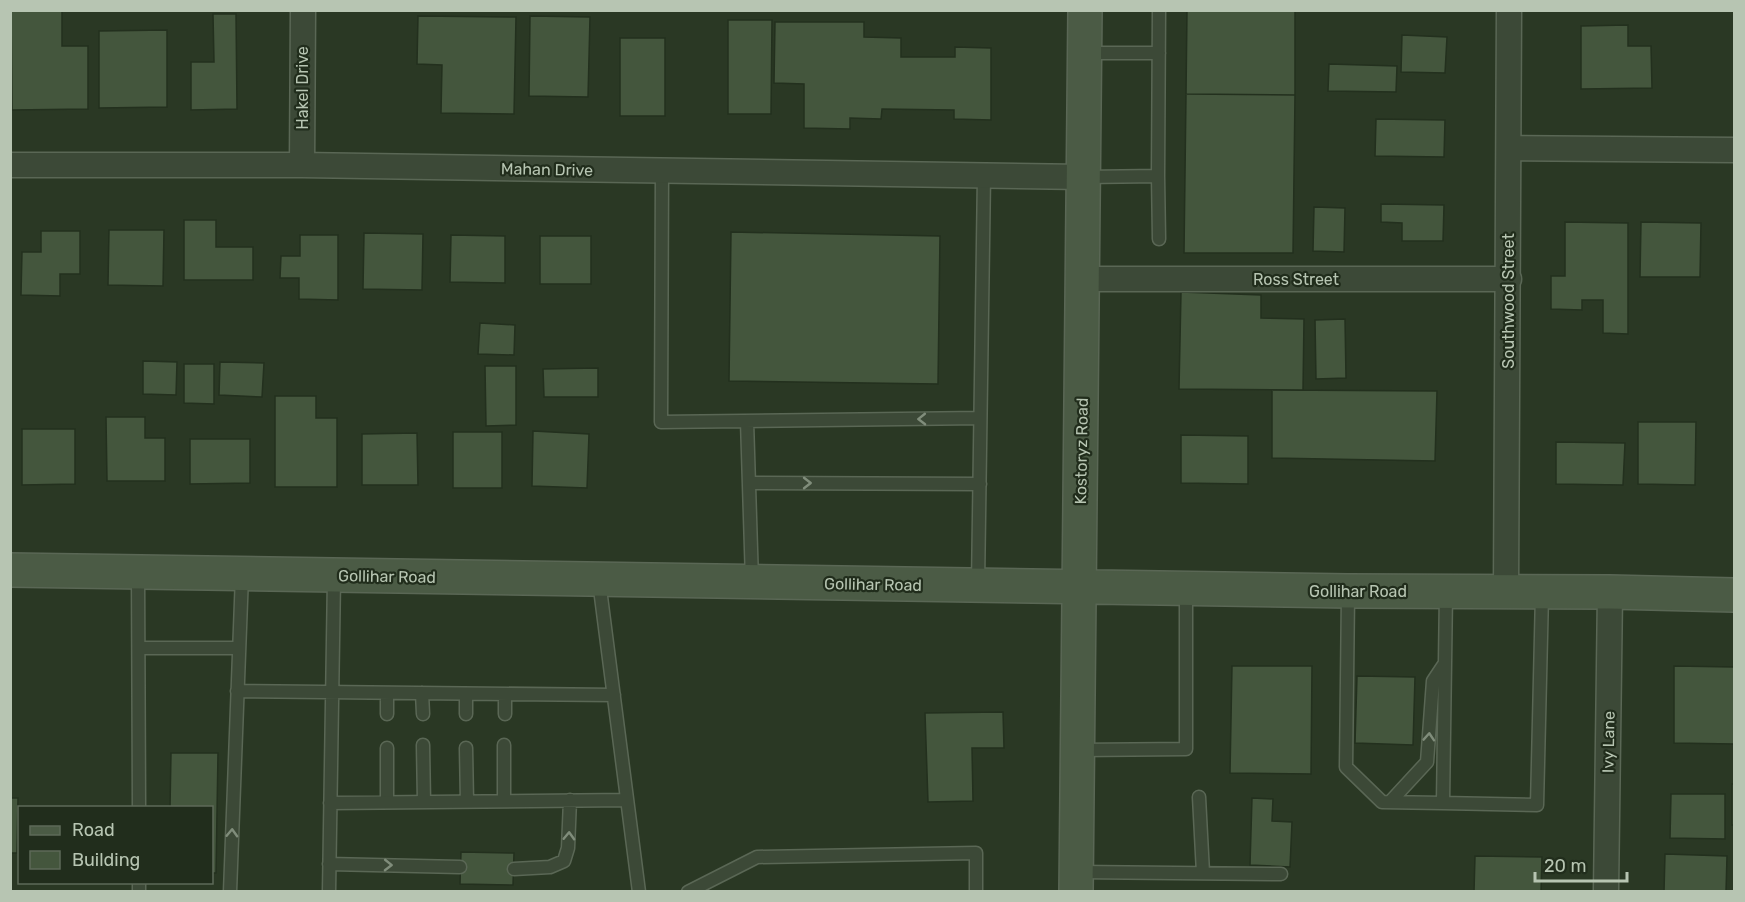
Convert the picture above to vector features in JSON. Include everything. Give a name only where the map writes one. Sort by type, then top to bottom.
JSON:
[{"type":"main road","name":"Kostoryz Road","points":[[1076,882],[1085,10]]},
{"type":"main road","name":"Gollihar Road","points":[[10,570],[978,586],[1734,595]]},
{"type":"street","name":"Hakel Drive","points":[[302,165],[303,10]]},
{"type":"street","name":"Southwood Street","points":[[1506,591],[1509,10]]},
{"type":"street","points":[[1509,148],[1734,150]]},
{"type":"street","name":"Mahan Drive","points":[[10,165],[302,165],[1084,177]]},
{"type":"street","name":"Ross Street","points":[[1083,279],[1509,279]]},
{"type":"street","name":"Ivy Lane","points":[[1606,891],[1610,592]]},
{"type":"lane","points":[[1159,10],[1159,239]]},
{"type":"lane","points":[[1085,53],[1159,53]]},
{"type":"lane","points":[[662,170],[661,422],[980,418]]},
{"type":"lane","points":[[978,586],[984,175]]},
{"type":"lane","points":[[1084,177],[1158,176]]},
{"type":"lane","points":[[747,421],[752,582]]},
{"type":"lane","points":[[749,483],[980,484]]},
{"type":"lane","points":[[138,572],[139,806]]},
{"type":"lane","points":[[230,891],[242,574]]},
{"type":"lane","points":[[329,891],[334,575]]},
{"type":"lane","points":[[599,580],[639,891]]},
{"type":"lane","points":[[1078,750],[1186,749],[1186,588]]},
{"type":"lane","points":[[1443,802],[1446,590]]},
{"type":"lane","points":[[1348,591],[1346,767],[1382,802],[1537,804],[1542,591]]},
{"type":"lane","points":[[139,648],[239,648]]},
{"type":"lane","points":[[1390,802],[1427,762],[1433,681],[1445,663]]},
{"type":"lane","points":[[237,691],[614,695]]},
{"type":"lane","points":[[387,693],[387,714]]},
{"type":"lane","points":[[422,693],[423,714]]},
{"type":"lane","points":[[466,694],[466,714]]},
{"type":"lane","points":[[505,694],[505,714]]},
{"type":"lane","points":[[504,745],[504,801]]},
{"type":"lane","points":[[423,746],[423,802]]},
{"type":"lane","points":[[387,748],[387,802]]},
{"type":"lane","points":[[466,748],[467,802]]},
{"type":"lane","points":[[1199,797],[1203,873]]},
{"type":"lane","points":[[514,869],[550,867],[564,861],[568,848],[570,800]]},
{"type":"lane","points":[[330,803],[627,800]]},
{"type":"lane","points":[[688,891],[757,857],[976,854],[976,891]]},
{"type":"lane","points":[[329,864],[460,867]]},
{"type":"lane","points":[[1076,882],[1203,873],[1281,874]]},
{"type":"building","points":[[11,10],[62,10],[62,46],[88,46],[88,109],[12,110]]},
{"type":"building","points":[[1187,10],[1295,10],[1295,95],[1186,94]]},
{"type":"building","points":[[213,14],[236,14],[237,109],[191,110],[191,62],[214,62]]},
{"type":"building","points":[[418,16],[516,17],[514,114],[441,113],[442,65],[417,64]]},
{"type":"building","points":[[530,16],[590,17],[588,97],[529,96]]},
{"type":"building","points":[[728,20],[772,20],[771,114],[728,114]]},
{"type":"building","points":[[775,22],[864,22],[864,37],[901,38],[901,57],[955,57],[955,47],[991,48],[991,120],[954,119],[954,110],[882,109],[881,119],[850,118],[850,129],[804,128],[804,84],[774,83]]},
{"type":"building","points":[[1628,25],[1628,46],[1651,46],[1652,88],[1581,89],[1581,26]]},
{"type":"building","points":[[167,30],[167,107],[99,108],[99,31]]},
{"type":"building","points":[[1402,35],[1447,37],[1445,73],[1401,72]]},
{"type":"building","points":[[620,38],[665,38],[665,116],[620,116]]},
{"type":"building","points":[[1329,64],[1397,66],[1396,92],[1328,91]]},
{"type":"building","points":[[1186,94],[1295,95],[1293,253],[1184,253]]},
{"type":"building","points":[[1376,119],[1445,120],[1444,157],[1375,156]]},
{"type":"building","points":[[1381,204],[1444,205],[1443,241],[1402,241],[1402,223],[1381,222]]},
{"type":"building","points":[[1314,207],[1345,208],[1344,252],[1313,251]]},
{"type":"building","points":[[184,220],[216,220],[216,247],[253,247],[253,280],[184,280]]},
{"type":"building","points":[[1565,222],[1628,223],[1628,334],[1603,333],[1603,300],[1582,300],[1582,310],[1551,309],[1551,276],[1565,276]]},
{"type":"building","points":[[1641,222],[1701,223],[1700,277],[1640,277]]},
{"type":"building","points":[[109,230],[164,230],[163,286],[108,285]]},
{"type":"building","points":[[41,231],[80,231],[80,274],[60,274],[60,296],[21,295],[22,252],[41,252]]},
{"type":"building","points":[[731,232],[940,236],[938,384],[729,381]]},
{"type":"building","points":[[364,233],[423,234],[422,290],[363,289]]},
{"type":"building","points":[[300,235],[338,235],[338,300],[299,299],[299,278],[280,278],[281,256],[300,256]]},
{"type":"building","points":[[451,235],[505,236],[505,283],[450,282]]},
{"type":"building","points":[[540,236],[591,236],[591,284],[540,284]]},
{"type":"building","points":[[1181,292],[1261,295],[1261,318],[1304,319],[1303,390],[1179,389]]},
{"type":"building","points":[[1345,319],[1346,378],[1316,379],[1315,320]]},
{"type":"building","points":[[480,323],[515,325],[514,355],[478,354]]},
{"type":"building","points":[[143,361],[177,362],[176,395],[143,394]]},
{"type":"building","points":[[220,362],[264,363],[262,397],[219,395]]},
{"type":"building","points":[[184,364],[214,364],[214,404],[184,403]]},
{"type":"building","points":[[485,366],[516,366],[516,425],[486,426]]},
{"type":"building","points":[[598,368],[598,397],[544,397],[543,369]]},
{"type":"building","points":[[1272,390],[1437,391],[1435,461],[1272,458]]},
{"type":"building","points":[[275,396],[316,396],[316,418],[337,418],[337,487],[275,487]]},
{"type":"building","points":[[106,417],[145,417],[145,438],[165,438],[165,481],[107,481]]},
{"type":"building","points":[[1638,422],[1696,422],[1695,485],[1638,484]]},
{"type":"building","points":[[22,429],[75,429],[75,484],[22,485]]},
{"type":"building","points":[[533,431],[589,434],[587,488],[532,486]]},
{"type":"building","points":[[453,432],[502,432],[502,488],[453,488]]},
{"type":"building","points":[[417,433],[418,485],[362,485],[362,434]]},
{"type":"building","points":[[1181,435],[1248,436],[1248,484],[1181,483]]},
{"type":"building","points":[[190,439],[250,439],[250,483],[190,484]]},
{"type":"building","points":[[1556,442],[1625,443],[1623,485],[1556,484]]},
{"type":"building","points":[[1232,666],[1312,666],[1311,774],[1230,773]]},
{"type":"building","points":[[1674,666],[1734,667],[1734,744],[1674,743]]},
{"type":"building","points":[[1357,676],[1415,677],[1413,745],[1355,743]]},
{"type":"building","points":[[1003,712],[1004,748],[972,748],[973,801],[928,802],[925,713]]},
{"type":"building","points":[[171,753],[218,753],[216,873],[213,873],[213,806],[170,806]]},
{"type":"building","points":[[1732,784],[1734,784],[1734,825],[1732,825]]},
{"type":"building","points":[[1671,794],[1725,794],[1725,839],[1670,838]]},
{"type":"building","points":[[10,798],[18,798],[17,853],[10,853]]},
{"type":"building","points":[[1252,798],[1273,799],[1272,821],[1292,822],[1290,867],[1250,865]]},
{"type":"building","points":[[461,852],[514,853],[513,885],[460,884]]},
{"type":"building","points":[[1665,854],[1727,856],[1726,892],[1664,892]]},
{"type":"building","points":[[1475,856],[1542,857],[1541,892],[1474,892]]}]
